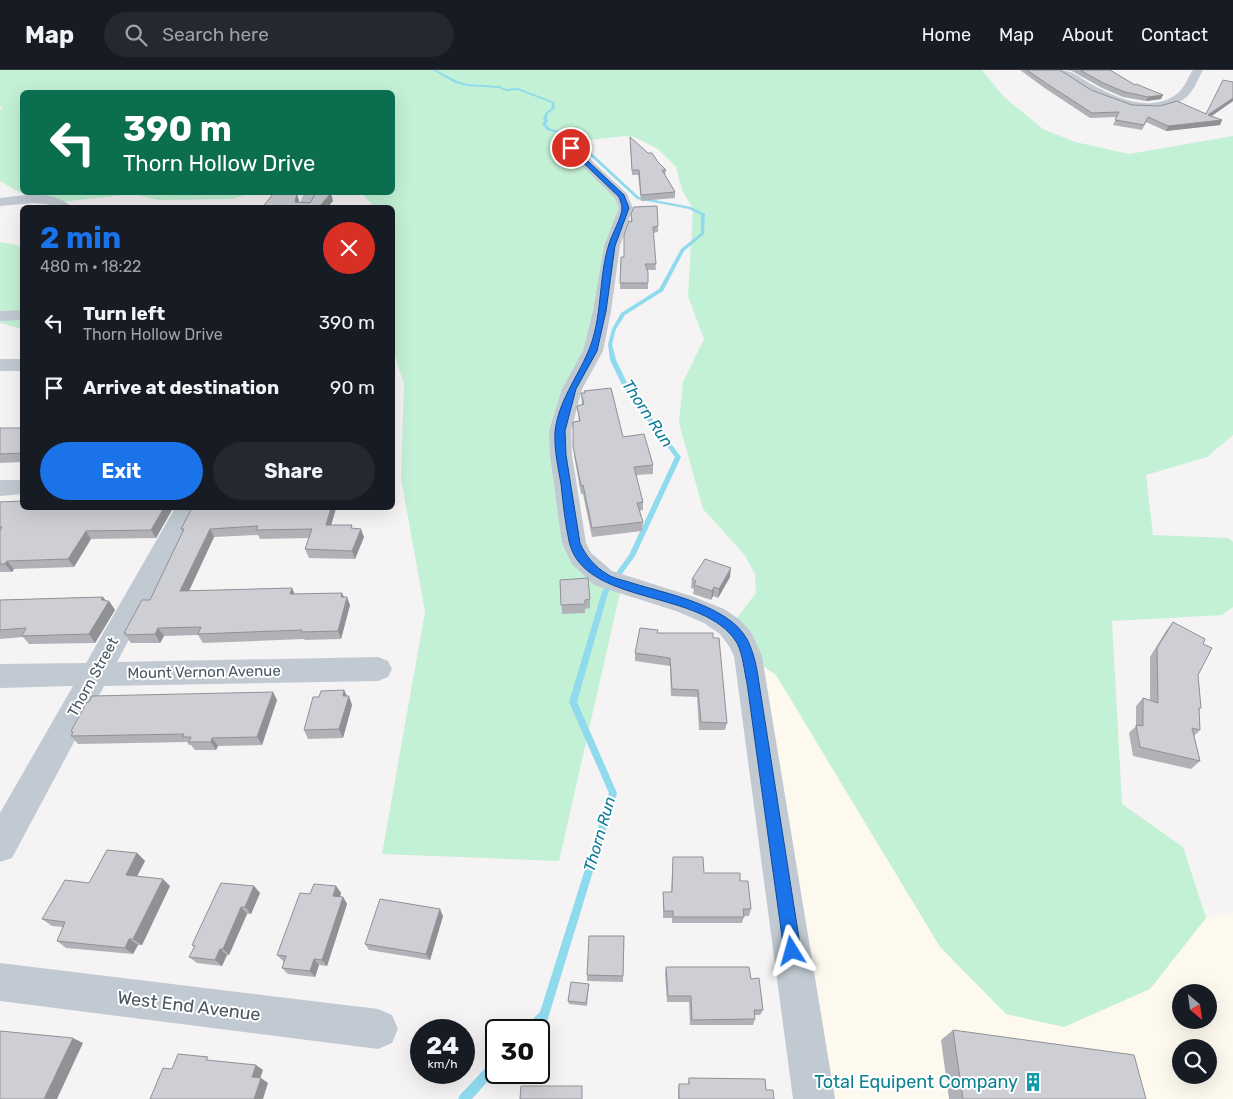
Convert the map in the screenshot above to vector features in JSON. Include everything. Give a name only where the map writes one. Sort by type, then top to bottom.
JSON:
[{"type":"street","points":[[1061,70],[1100,95],[1140,106],[1159,104],[1181,96],[1198,70]]},
{"type":"street","points":[[571,148],[622,197],[626,208],[612,246],[602,311],[593,351],[572,389],[560,431],[561,455],[574,543],[581,558],[613,581],[685,604],[714,616],[730,627],[742,640],[748,656],[774,815],[814,1099]]},
{"type":"street","points":[[0,202],[43,200],[61,205]]},
{"type":"street","points":[[0,316],[20,315]]},
{"type":"street","points":[[0,365],[20,365]]},
{"type":"street","points":[[0,488],[20,488]]},
{"type":"street","name":"Thorn Street","points":[[0,846],[186,510]]},
{"type":"street","name":"Mount Vernon Avenue","points":[[0,676],[378,669]]},
{"type":"street","name":"West End Avenue","points":[[0,982],[378,1029]]},
{"type":"shaded area","points":[[748,656],[776,675],[1064,1027],[1150,989],[1206,918],[1233,912],[1233,1099],[814,1099]]},
{"type":"green space","points":[[0,70],[982,70],[1003,96],[1043,129],[1075,142],[1129,154],[1233,136],[1233,435],[1207,457],[1146,475],[1153,535],[1228,538],[1233,542],[1233,607],[1222,615],[1112,621],[1122,804],[1183,847],[1206,918],[1150,989],[1064,1027],[1006,1014],[940,947],[776,675],[748,656],[730,627],[756,593],[755,574],[744,554],[703,509],[679,423],[683,382],[704,339],[688,296],[693,209],[682,190],[676,167],[658,149],[634,137],[624,136],[582,141],[571,148],[622,197],[609,269],[564,411],[574,543],[622,584],[559,861],[382,854],[425,612],[401,478],[404,384],[395,356],[395,205],[371,205],[363,195],[395,195],[395,90],[20,90],[20,192],[0,181],[0,110],[3,109],[0,106]]},
{"type":"green space","points":[[32,195],[123,195],[61,202]]},
{"type":"green space","points":[[136,195],[246,195],[233,199],[159,200]]},
{"type":"green space","points":[[0,242],[20,246],[20,328],[0,323]]},
{"type":"building","points":[[1027,70],[1060,70],[1091,90],[1132,105],[1160,106],[1177,101],[1206,114],[1223,80],[1233,82],[1233,98],[1208,115],[1222,120],[1168,126],[1148,117],[1144,125],[1115,120],[1119,112],[1092,113]]},
{"type":"building","points":[[1080,70],[1110,70],[1135,85],[1163,95],[1148,97],[1125,92],[1103,83]]},
{"type":"building","points":[[630,137],[648,153],[652,153],[666,170],[662,170],[675,192],[641,195],[639,170],[632,170]]},
{"type":"building","points":[[272,195],[297,195],[295,202],[310,203],[314,195],[329,195],[321,205],[264,205]]},
{"type":"building","points":[[657,206],[658,226],[653,227],[656,264],[645,264],[648,272],[648,283],[620,283],[621,257],[624,257],[624,235],[629,221],[632,222],[631,214],[634,207]]},
{"type":"building","points":[[611,388],[623,437],[644,434],[653,465],[634,467],[643,502],[637,503],[643,522],[592,528],[573,446],[573,422],[580,421],[577,406],[584,404],[581,393]]},
{"type":"building","points":[[0,428],[20,428],[20,453],[0,454]]},
{"type":"building","points":[[20,501],[20,510],[163,510],[151,530],[86,531],[68,559],[7,561],[5,564],[0,564],[0,531],[2,527],[0,527],[0,502]]},
{"type":"building","points":[[191,510],[330,510],[326,525],[352,525],[351,528],[361,529],[352,551],[305,549],[312,529],[256,530],[258,526],[210,529],[180,591],[292,588],[290,594],[342,593],[341,597],[347,597],[338,631],[301,632],[302,630],[198,634],[201,627],[158,628],[155,634],[125,635],[126,633],[124,633],[142,600],[150,600],[184,529],[181,529]]},
{"type":"building","points":[[705,559],[731,568],[719,589],[714,587],[712,591],[694,585],[696,581],[692,579]]},
{"type":"building","points":[[588,578],[590,599],[585,600],[585,604],[561,605],[560,580]]},
{"type":"building","points":[[103,597],[101,600],[109,601],[89,634],[22,636],[26,628],[0,630],[0,600]]},
{"type":"building","points":[[1173,622],[1205,639],[1203,644],[1212,648],[1198,675],[1201,708],[1199,708],[1200,730],[1192,728],[1200,761],[1140,747],[1136,725],[1143,726],[1143,698],[1158,703],[1157,648]]},
{"type":"building","points":[[640,628],[658,630],[657,633],[713,633],[713,638],[719,638],[727,723],[701,722],[698,690],[672,689],[670,658],[635,653]]},
{"type":"building","points":[[344,690],[343,696],[349,696],[339,729],[304,730],[313,697],[319,697],[321,691]]},
{"type":"building","points":[[273,692],[257,737],[212,738],[211,742],[189,742],[191,737],[183,737],[184,734],[71,736],[73,732],[71,731],[92,696]]},
{"type":"building","points":[[107,850],[137,853],[126,875],[163,879],[133,939],[129,939],[125,948],[57,941],[65,922],[42,919],[65,880],[89,883]]},
{"type":"building","points":[[673,857],[703,857],[704,873],[740,873],[740,881],[748,881],[751,909],[743,909],[744,917],[673,917],[673,911],[664,911],[663,892],[672,892]]},
{"type":"building","points":[[221,883],[254,886],[245,907],[241,907],[223,949],[220,949],[215,960],[189,957],[195,946],[192,945]]},
{"type":"building","points":[[314,884],[336,886],[333,896],[343,897],[322,960],[314,959],[310,971],[282,968],[286,956],[277,955],[300,893],[310,894]]},
{"type":"building","points":[[380,899],[440,909],[426,954],[365,944]]},
{"type":"building","points":[[589,936],[624,936],[623,976],[587,975]]},
{"type":"building","points":[[666,967],[749,967],[751,979],[759,978],[763,1010],[754,1010],[755,1019],[692,1020],[691,996],[668,996]]},
{"type":"building","points":[[571,982],[589,984],[586,1003],[568,1001]]},
{"type":"building","name":"Total Equipent Company","points":[[953,1030],[1134,1055],[1146,1099],[963,1099]]},
{"type":"building","points":[[0,1031],[73,1038],[44,1099],[0,1099]]},
{"type":"building","points":[[178,1054],[208,1057],[206,1060],[256,1065],[252,1077],[261,1078],[254,1099],[150,1099],[163,1068],[172,1069]]},
{"type":"building","points":[[689,1078],[765,1079],[766,1090],[773,1090],[774,1099],[679,1099],[679,1084],[689,1084]]},
{"type":"building","points":[[521,1086],[582,1086],[582,1099],[520,1099]]},
{"type":"waterway","name":"Thorn Run","points":[[434,70],[456,82],[467,85],[499,87],[506,90],[518,89],[553,103],[553,109],[547,113],[544,124],[548,129],[563,134],[562,137],[583,147],[638,198],[690,208],[703,214],[703,233],[682,250],[661,290],[623,314],[614,329],[610,344],[613,360],[627,389],[678,457],[632,556],[605,592],[573,702],[613,793],[544,1015],[540,1019]]},
{"type":"waterway","name":"Thorn Run","points":[[464,1099],[485,1077]]},
{"type":"place","name":"Total Equipent Company","points":[[1033,1082]]},
{"type":"route","points":[[571,148],[622,197],[626,208],[612,246],[602,311],[593,351],[572,389],[564,411],[560,431],[561,455],[574,543],[581,558],[603,578],[685,604],[714,616],[730,627],[742,640],[748,656],[753,683],[774,815],[792,951]]}]
